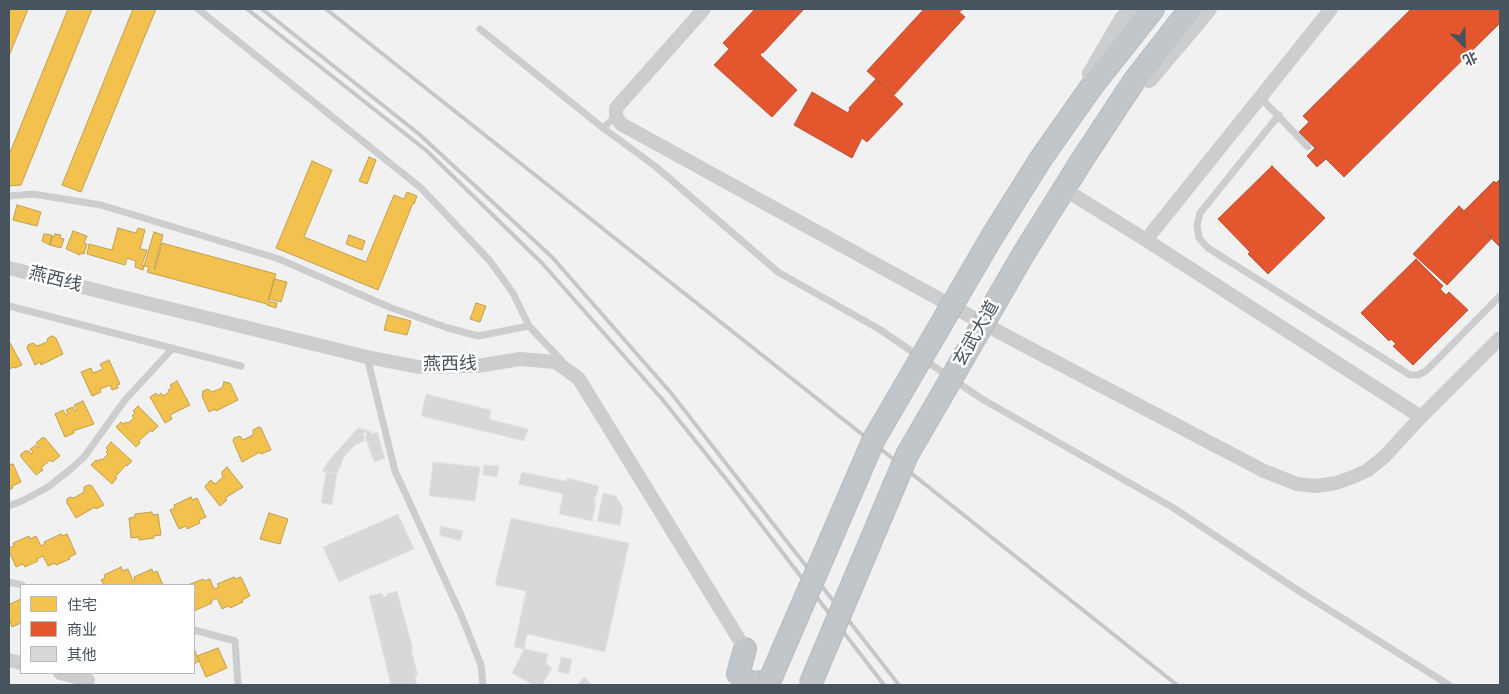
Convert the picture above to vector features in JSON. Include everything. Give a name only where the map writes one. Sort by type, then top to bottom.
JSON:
[{"type":"highway","name":"玄武大道","points":[[768,684],[874,439],[993,234],[1042,157],[1092,86],[1153,9]]},
{"type":"highway","name":"玄武大道","points":[[810,685],[907,455],[1024,253],[1082,160],[1134,81],[1190,9]]},
{"type":"highway","points":[[745,649],[738,674],[751,682],[768,684]]},
{"type":"highway","points":[[736,685],[745,649]]},
{"type":"street","points":[[704,9],[616,108],[616,116],[621,124],[1012,339],[1264,471],[1296,484],[1316,486],[1336,483],[1368,470],[1384,457],[1500,338]]},
{"type":"street","points":[[1042,157],[1132,9]]},
{"type":"street","points":[[1082,160],[1208,9]]},
{"type":"street","points":[[1146,240],[1330,9]]},
{"type":"street","points":[[1064,189],[1421,417]]},
{"type":"street","name":"燕西线","points":[[9,268],[367,357],[420,367],[477,366],[520,359],[556,362],[579,379],[745,649]]},
{"type":"street","points":[[64,674],[88,680]]},
{"type":"lane","points":[[198,9],[422,188],[490,260],[513,293],[529,326],[579,379]]},
{"type":"lane","points":[[480,30],[603,128],[655,166],[778,272],[879,329],[982,399],[1172,508],[1299,591],[1449,685]]},
{"type":"lane","points":[[1260,97],[1308,147]]},
{"type":"lane","points":[[603,128],[616,116]]},
{"type":"lane","points":[[1278,116],[1200,213],[1197,225],[1198,231],[1200,238],[1208,248],[1410,375],[1418,375],[1426,371],[1500,296]]},
{"type":"lane","points":[[9,196],[33,194],[101,205],[279,259],[390,307],[448,328],[478,336],[529,326]]},
{"type":"lane","points":[[9,306],[241,366]]},
{"type":"lane","points":[[9,506],[42,490],[84,457],[125,400],[173,348]]},
{"type":"lane","points":[[367,357],[395,472],[462,617],[481,665],[483,685]]},
{"type":"lane","points":[[195,630],[235,641],[238,685]]},
{"type":"building: 住宅","points":[[9,9],[28,9],[9,56]]},
{"type":"building: 住宅","points":[[68,9],[92,9],[21,185],[9,186],[9,155]]},
{"type":"building: 住宅","points":[[133,9],[156,9],[81,192],[62,185]]},
{"type":"building: 住宅","points":[[369,157],[376,160],[367,184],[359,181]]},
{"type":"building: 住宅","points":[[312,161],[332,170],[304,237],[366,262],[394,195],[404,199],[407,192],[417,196],[378,290],[276,248]]},
{"type":"building: 住宅","points":[[17,205],[41,212],[37,226],[13,220]]},
{"type":"building: 住宅","points":[[118,228],[136,233],[138,228],[145,230],[140,249],[147,250],[142,265],[144,266],[143,270],[135,267],[136,261],[127,258],[125,265],[87,254],[89,244],[112,250]]},
{"type":"building: 住宅","points":[[73,231],[87,236],[84,243],[87,244],[84,254],[80,253],[80,255],[66,249]]},
{"type":"building: 住宅","points":[[154,232],[163,235],[155,269],[162,243],[276,274],[268,301],[277,303],[276,308],[147,272],[149,267],[144,266]]},
{"type":"building: 住宅","points":[[44,234],[52,235],[50,245],[42,241]]},
{"type":"building: 住宅","points":[[55,234],[61,235],[60,238],[64,239],[61,248],[50,245],[52,236],[54,237]]},
{"type":"building: 住宅","points":[[349,235],[365,241],[362,250],[346,244]]},
{"type":"building: 住宅","points":[[274,279],[287,282],[281,302],[269,299]]},
{"type":"building: 住宅","points":[[476,303],[486,306],[480,322],[470,319]]},
{"type":"building: 住宅","points":[[388,315],[411,321],[407,335],[384,330]]},
{"type":"building: 住宅","points":[[52,336],[56,338],[63,354],[41,365],[40,362],[35,365],[27,348],[28,345],[33,343],[37,346],[47,342],[48,338]]},
{"type":"building: 住宅","points":[[9,341],[22,365],[9,369]]},
{"type":"building: 住宅","points":[[109,360],[120,384],[117,385],[118,388],[112,390],[110,385],[100,389],[101,392],[92,396],[81,372],[91,368],[93,373],[103,369],[100,364]]},
{"type":"building: 住宅","points":[[177,381],[190,405],[170,415],[172,419],[165,423],[150,397],[156,393],[158,396],[161,393],[163,396],[172,388],[170,385]]},
{"type":"building: 住宅","points":[[224,382],[230,383],[238,400],[216,411],[215,409],[209,412],[202,396],[203,391],[208,389],[212,392],[222,388]]},
{"type":"building: 住宅","points":[[83,401],[94,424],[73,431],[74,433],[65,437],[55,414],[63,410],[66,415],[68,414],[66,410],[73,407],[75,411],[77,410],[74,405]]},
{"type":"building: 住宅","points":[[138,406],[158,426],[139,441],[140,443],[136,447],[116,427],[121,422],[123,424],[128,423],[134,418],[132,416],[135,413],[133,411]]},
{"type":"building: 住宅","points":[[259,427],[271,450],[261,454],[260,452],[242,462],[233,441],[234,438],[240,436],[243,440],[253,435],[253,430]]},
{"type":"building: 住宅","points":[[45,438],[60,456],[52,462],[50,460],[41,468],[43,470],[36,475],[21,457],[21,454],[29,451],[31,454],[33,452],[30,449],[36,445],[38,448],[40,447],[36,443]]},
{"type":"building: 住宅","points":[[111,442],[132,461],[115,477],[117,478],[112,484],[91,465],[96,460],[102,460],[108,454],[106,448]]},
{"type":"building: 住宅","points":[[13,464],[21,482],[12,486],[13,488],[9,490],[9,465]]},
{"type":"building: 住宅","points":[[227,467],[243,487],[225,498],[227,500],[220,506],[205,487],[211,480],[215,484],[223,477],[222,472]]},
{"type":"building: 住宅","points":[[92,486],[104,505],[96,509],[95,507],[76,518],[67,503],[67,499],[70,497],[74,498],[84,492],[84,487]]},
{"type":"building: 住宅","points":[[191,497],[192,500],[197,498],[206,517],[199,520],[200,523],[187,529],[186,526],[179,529],[170,510],[175,508],[174,505]]},
{"type":"building: 住宅","points":[[152,512],[152,515],[158,514],[161,535],[139,540],[139,537],[131,538],[129,518],[135,517],[135,514]]},
{"type":"building: 住宅","points":[[269,513],[288,519],[280,544],[260,539]]},
{"type":"building: 住宅","points":[[61,534],[62,536],[67,534],[76,554],[69,557],[70,559],[48,566],[43,556],[37,559],[38,561],[25,567],[23,564],[16,567],[9,551],[9,548],[14,546],[13,543],[29,536],[30,539],[36,536],[41,546],[45,544],[44,542]]},
{"type":"building: 住宅","points":[[121,567],[123,571],[128,569],[133,581],[135,581],[134,577],[152,569],[153,573],[157,571],[163,584],[103,584],[101,580],[105,578],[104,575]]},
{"type":"building: 住宅","points":[[234,577],[235,579],[241,577],[250,596],[242,600],[243,602],[230,608],[228,606],[222,609],[217,598],[211,601],[212,603],[195,611],[195,584],[190,584],[203,579],[204,581],[210,579],[214,589],[219,587],[217,584]]},
{"type":"building: 住宅","points":[[20,599],[20,623],[12,627],[9,618],[9,601],[10,604]]},
{"type":"building: 住宅","points":[[218,648],[227,668],[206,677],[197,656]]},
{"type":"building: 住宅","points":[[195,651],[199,661],[195,663]]},
{"type":"building: 商业","points":[[755,9],[804,9],[760,55],[797,90],[772,117],[714,65],[729,49],[723,43]]},
{"type":"building: 商业","points":[[924,9],[963,9],[959,12],[965,17],[894,95],[867,71]]},
{"type":"building: 商业","points":[[1411,9],[1500,9],[1500,23],[1344,177],[1299,132],[1309,122],[1303,116]]},
{"type":"building: 商业","points":[[876,79],[903,104],[867,142],[862,138],[852,158],[794,125],[812,92],[848,113],[849,108]]},
{"type":"building: 商业","points":[[1315,148],[1326,159],[1317,167],[1307,156]]},
{"type":"building: 商业","points":[[1272,166],[1325,218],[1268,274],[1218,219]]},
{"type":"building: 商业","points":[[1500,179],[1500,247],[1464,211],[1494,181],[1496,183]]},
{"type":"building: 商业","points":[[1459,206],[1492,238],[1447,285],[1413,254]]},
{"type":"building: 商业","points":[[1416,259],[1443,286],[1440,289],[1446,295],[1449,292],[1468,310],[1413,365],[1393,346],[1396,344],[1391,339],[1389,341],[1361,313]]},
{"type":"building: 其他","points":[[426,394],[491,410],[489,419],[528,429],[524,441],[421,416]]},
{"type":"building: 其他","points":[[358,428],[370,431],[363,433],[365,441],[355,445],[344,457],[337,474],[322,471],[329,460]]},
{"type":"building: 其他","points":[[371,431],[372,434],[377,432],[385,458],[374,462],[365,436],[367,436],[366,432]]},
{"type":"building: 其他","points":[[433,462],[480,467],[475,501],[429,496]]},
{"type":"building: 其他","points":[[484,465],[499,466],[497,477],[483,475]]},
{"type":"building: 其他","points":[[326,472],[337,474],[332,505],[321,503]]},
{"type":"building: 其他","points":[[522,472],[566,481],[567,478],[599,486],[594,503],[596,503],[592,521],[559,514],[563,494],[518,484]]},
{"type":"building: 其他","points":[[603,493],[616,496],[623,508],[620,526],[597,521]]},
{"type":"building: 其他","points":[[398,514],[414,549],[339,582],[323,547]]},
{"type":"building: 其他","points":[[511,518],[629,543],[605,652],[527,634],[524,649],[514,647],[526,591],[495,585]]},
{"type":"building: 其他","points":[[441,526],[463,531],[460,541],[439,535]]},
{"type":"building: 其他","points":[[397,591],[413,649],[411,649],[418,675],[415,676],[417,685],[391,685],[369,596],[382,593],[382,597]]},
{"type":"building: 其他","points":[[524,649],[548,654],[546,663],[552,668],[542,685],[533,685],[512,673]]},
{"type":"building: 其他","points":[[561,657],[572,659],[569,674],[558,672]]},
{"type":"building: 其他","points":[[584,677],[592,685],[577,685]]},
{"type":"railway","points":[[247,9],[427,151],[542,263],[662,399],[730,484],[884,685]]},
{"type":"railway","points":[[262,9],[419,134],[552,257],[671,393],[899,685]]},
{"type":"railway","points":[[326,9],[1177,685]]}]
